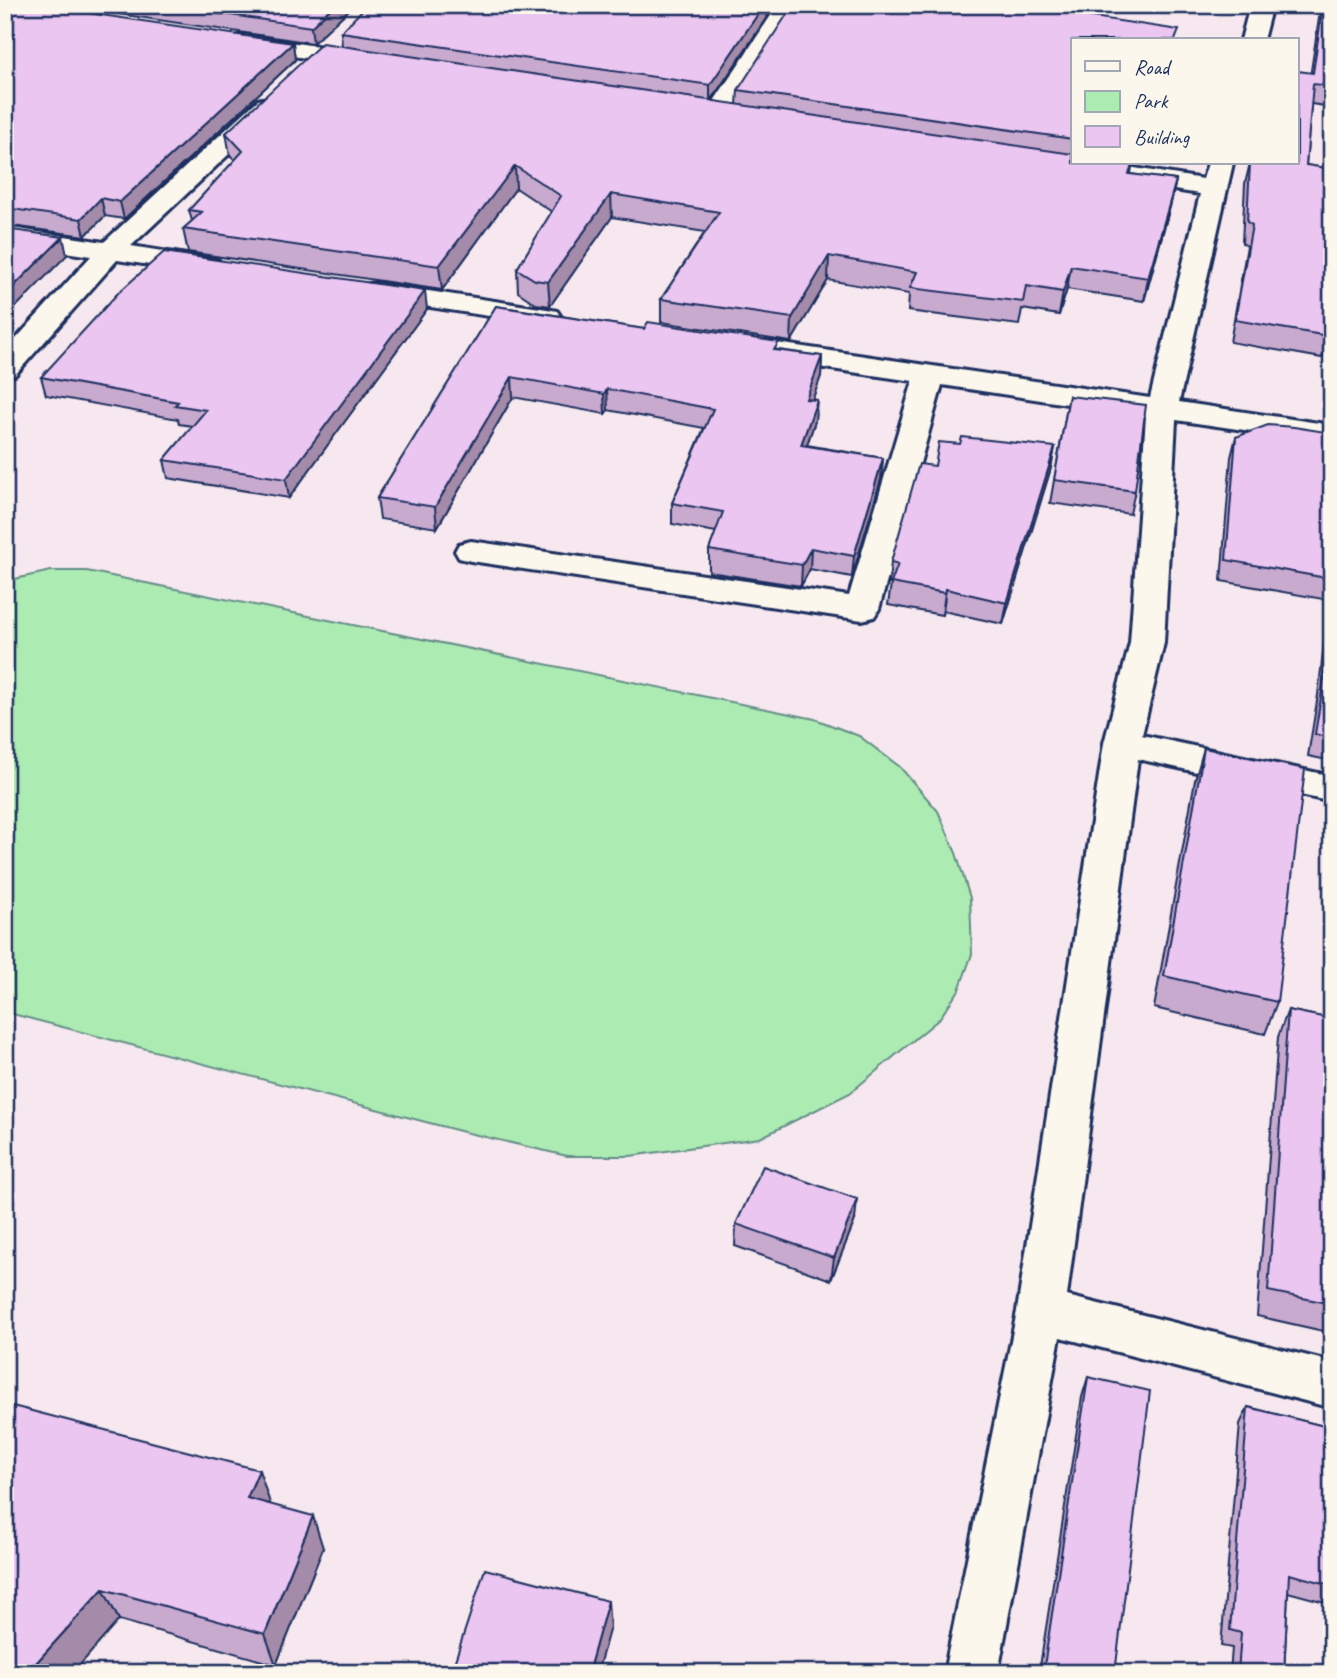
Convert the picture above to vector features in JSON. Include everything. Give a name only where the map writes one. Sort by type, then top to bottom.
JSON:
[{"type":"street","points":[[718,113],[789,5]]},
{"type":"street","points":[[1253,38],[1261,5]]},
{"type":"street","points":[[301,73],[341,34]]},
{"type":"street","points":[[226,40],[389,64]]},
{"type":"street","points":[[5,369],[110,251],[281,91]]},
{"type":"street","points":[[690,109],[743,118]]},
{"type":"street","points":[[971,1673],[1041,1311],[1122,743],[1147,643],[1162,409],[1217,175],[1096,170]]},
{"type":"street","points":[[5,235],[233,269]]},
{"type":"street","points":[[342,286],[575,321]]},
{"type":"street","points":[[739,346],[1332,434]]},
{"type":"street","points":[[471,551],[862,609],[930,375]]},
{"type":"street","points":[[1122,743],[1332,789]]},
{"type":"street","points":[[1041,1311],[1332,1385]]},
{"type":"green space","points":[[51,571],[87,571],[815,719],[859,736],[900,767],[938,811],[956,853],[970,898],[972,954],[959,990],[939,1019],[850,1093],[760,1138],[630,1156],[567,1156],[464,1132],[5,1012],[5,581]]},
{"type":"building","points":[[10,5],[33,5],[293,43],[120,202],[101,198],[81,219],[5,208],[5,8]]},
{"type":"building","points":[[164,5],[334,5],[311,27]]},
{"type":"building","points":[[367,5],[764,5],[710,85],[341,32]]},
{"type":"building","points":[[793,5],[1014,5],[1179,30],[1176,38],[1071,38],[1071,139],[738,90]]},
{"type":"building","points":[[1323,5],[1332,5],[1332,86],[1313,84],[1306,165],[1332,169],[1332,327],[1328,336],[1235,320],[1252,225],[1247,222],[1250,164],[1298,164],[1298,71],[1313,73]]},
{"type":"building","points":[[322,43],[1071,154],[1071,164],[1133,164],[1129,174],[1176,180],[1148,278],[1071,266],[1063,292],[1026,286],[1023,302],[910,288],[917,272],[829,256],[792,318],[661,299],[719,212],[611,194],[548,282],[535,280],[517,269],[561,196],[515,166],[439,266],[183,229],[202,212],[189,210],[243,151],[226,133]]},
{"type":"building","points":[[5,229],[63,237],[5,295]]},
{"type":"building","points":[[164,252],[425,291],[286,479],[164,460],[206,410],[175,405],[178,402],[41,377],[118,293]]},
{"type":"building","points":[[496,306],[644,329],[648,322],[779,342],[774,350],[822,356],[806,399],[817,400],[801,445],[883,458],[854,556],[811,548],[802,565],[709,550],[723,512],[672,503],[713,409],[607,389],[604,394],[512,377],[435,507],[377,498]]},
{"type":"building","points":[[1069,396],[1146,405],[1135,491],[1054,480]]},
{"type":"building","points":[[1268,425],[1332,433],[1332,579],[1226,560],[1236,437]]},
{"type":"building","points":[[962,437],[1055,447],[1007,603],[946,589],[945,593],[891,583],[898,564],[891,562],[919,464],[935,466],[939,442],[960,444]]},
{"type":"building","points":[[1332,613],[1332,739],[1315,734]]},
{"type":"building","points":[[1204,748],[1305,769],[1277,1002],[1164,976]]},
{"type":"building","points":[[1288,1010],[1332,1019],[1332,1304],[1268,1291]]},
{"type":"building","points":[[763,1166],[857,1199],[834,1258],[736,1224]]},
{"type":"building","points":[[1088,1377],[1150,1391],[1115,1673],[1043,1673]]},
{"type":"building","points":[[5,1404],[259,1470],[247,1498],[313,1516],[265,1634],[103,1589],[27,1673],[5,1673]]},
{"type":"building","points":[[1248,1407],[1332,1428],[1332,1585],[1289,1574],[1284,1673],[1238,1673],[1241,1633],[1230,1630]]},
{"type":"building","points":[[485,1569],[608,1601],[588,1673],[451,1673]]}]
